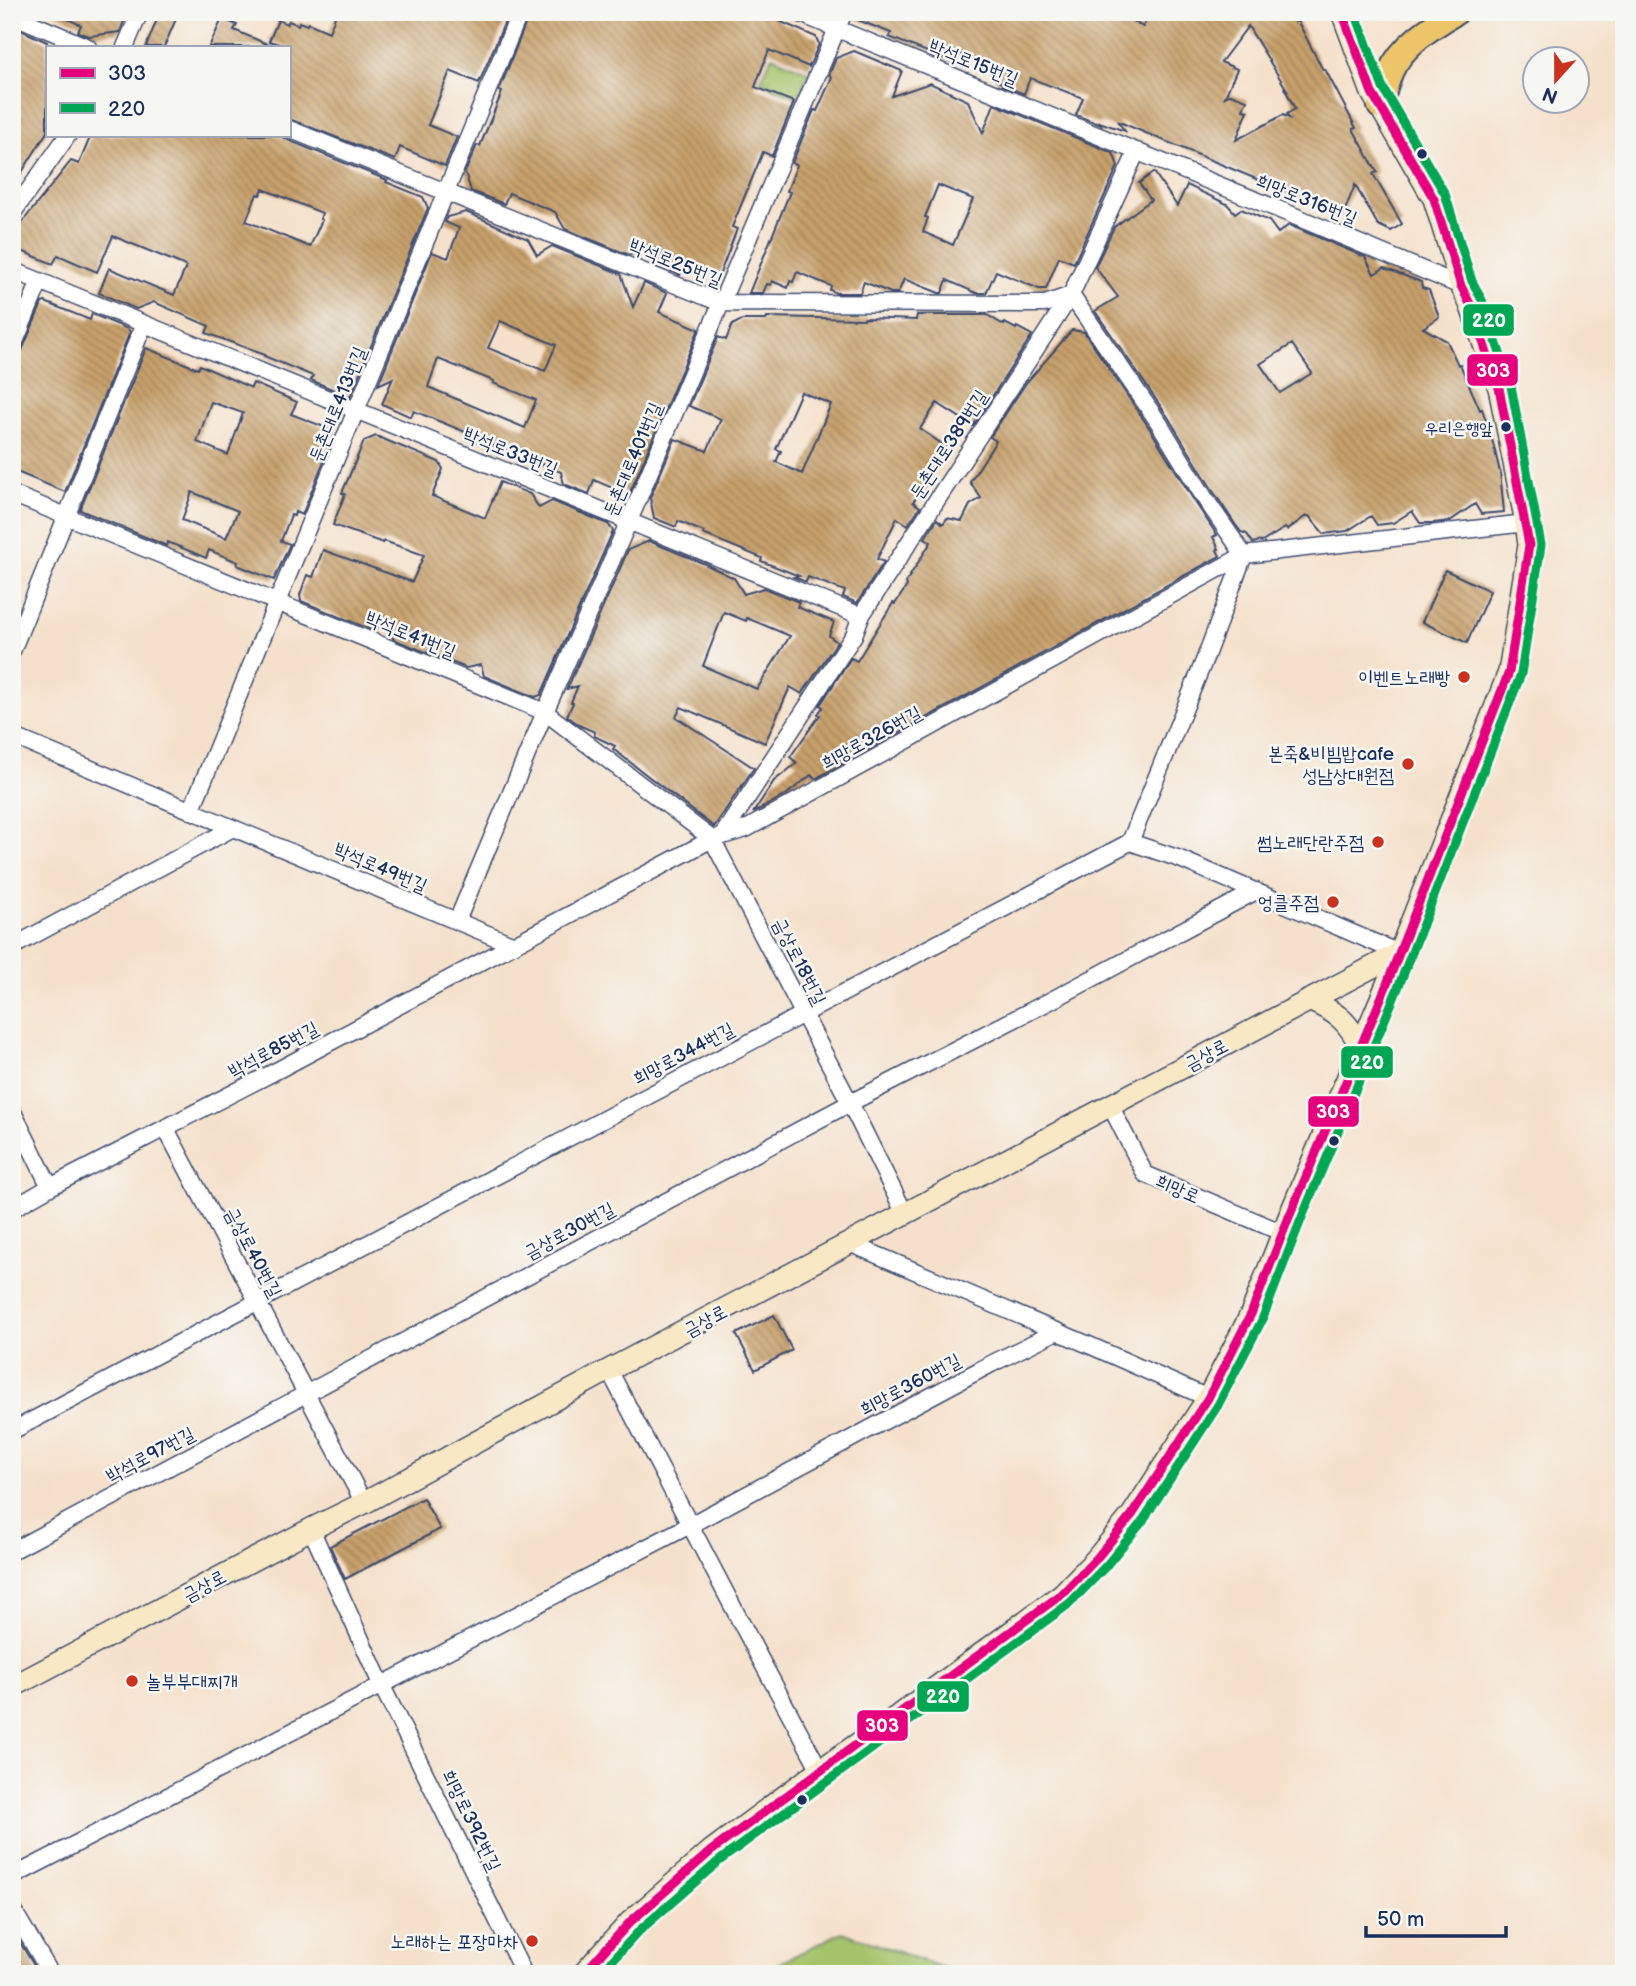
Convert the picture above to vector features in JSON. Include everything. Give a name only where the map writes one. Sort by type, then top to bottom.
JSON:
[{"type":"main road","points":[[583,1974],[630,1922],[711,1851],[1062,1594],[1096,1559],[1132,1515],[1208,1398],[1251,1314],[1361,1048],[1508,672],[1529,545],[1499,388],[1470,304],[1461,286],[1434,199],[1372,93],[1342,12]]},
{"type":"main road","points":[[1380,106],[1390,72],[1399,57],[1422,36],[1456,12]]},
{"type":"main road","name":"금상로","points":[[12,1687],[1399,953]]},
{"type":"main road","points":[[1309,1000],[1332,1010],[1345,1021],[1361,1048]]},
{"type":"street","points":[[125,46],[140,12]]},
{"type":"street","name":"둔촌대로413번길","points":[[191,811],[520,12]]},
{"type":"street","name":"박석로15번길","points":[[796,12],[1137,151]]},
{"type":"street","name":"둔촌대로401번길","points":[[457,921],[844,12]]},
{"type":"street","points":[[12,15],[86,46]]},
{"type":"street","name":"박석로25번길","points":[[290,129],[720,303],[1045,304],[1071,295]]},
{"type":"street","points":[[12,214],[67,136]]},
{"type":"street","name":"희망로316번길","points":[[1137,151],[1461,286]]},
{"type":"street","name":"둔촌대로389번길","points":[[717,837],[853,635],[861,616],[1071,295],[1137,151]]},
{"type":"street","name":"박석로33번길","points":[[12,270],[861,616]]},
{"type":"street","points":[[12,349],[40,281]]},
{"type":"street","points":[[1071,295],[1159,423],[1203,498],[1244,555],[1130,842],[1180,859],[1399,953]]},
{"type":"street","points":[[12,651],[144,324]]},
{"type":"street","name":"박석로41번길","points":[[12,494],[545,712],[717,837]]},
{"type":"street","name":"희망로326번길","points":[[514,945],[717,837],[746,829],[1244,555],[1526,523]]},
{"type":"street","name":"박석로49번길","points":[[12,736],[514,945]]},
{"type":"street","points":[[12,947],[233,828]]},
{"type":"street","name":"금상로18번길","points":[[717,837],[905,1214]]},
{"type":"street","name":"희망로344번길","points":[[12,1431],[1130,842]]},
{"type":"street","points":[[850,1103],[1050,1001],[1255,891]]},
{"type":"street","name":"박석로85번길","points":[[12,1209],[514,945]]},
{"type":"street","name":"금상로30번길","points":[[307,1394],[850,1103]]},
{"type":"street","name":"희망로","points":[[1110,1105],[1145,1174],[1283,1233]]},
{"type":"street","points":[[12,1110],[50,1187]]},
{"type":"street","name":"금상로40번길","points":[[166,1129],[364,1503]]},
{"type":"street","points":[[849,1243],[1208,1398]]},
{"type":"street","name":"희망로360번길","points":[[381,1684],[1057,1331]]},
{"type":"street","points":[[609,1370],[820,1769]]},
{"type":"street","name":"박석로97번길","points":[[12,1551],[307,1394]]},
{"type":"street","name":"희망로392번길","points":[[311,1529],[381,1684],[524,1974]]},
{"type":"street","points":[[12,1877],[381,1684]]},
{"type":"street","points":[[12,1909],[51,1974]]},
{"type":"green space","points":[[772,56],[809,72],[798,98],[760,82]]},
{"type":"green space","points":[[842,1932],[960,1974],[758,1974]]},
{"type":"building","points":[[52,12],[127,12],[120,32],[89,36],[78,32],[81,25]]},
{"type":"building","points":[[160,12],[179,12],[164,46],[146,46]]},
{"type":"building","points":[[337,12],[509,12],[479,83],[450,71],[428,125],[457,137],[445,166],[400,147],[395,160],[290,119],[290,46],[269,41],[278,20],[287,24],[289,21],[298,25],[299,22],[308,23],[329,32]]},
{"type":"building","points":[[530,12],[561,12],[581,21],[584,12],[762,12],[816,37],[819,44],[809,67],[769,50],[755,87],[794,102],[772,156],[763,152],[732,227],[737,229],[719,276],[685,262],[680,275],[652,264],[660,248],[629,255],[565,229],[555,212],[509,193],[504,204],[471,191],[465,172],[477,145],[480,146],[502,92],[499,91]]},
{"type":"building","points":[[854,12],[1117,12],[1143,27],[1151,12],[1185,12],[1199,19],[1204,12],[1287,12],[1295,22],[1297,20],[1323,70],[1325,69],[1377,172],[1373,174],[1402,224],[1391,231],[1378,225],[1355,185],[1343,215],[1117,121],[1125,131],[1076,115],[1083,98],[1030,78],[1024,94],[996,80],[999,71],[958,54],[955,63],[889,37],[891,33],[853,18]],"holes":[[[1248,26],[1287,90],[1285,89],[1295,109],[1287,114],[1289,118],[1283,115],[1236,140],[1248,111],[1243,110],[1247,100],[1231,94],[1225,97],[1237,69],[1221,62]]]},
{"type":"building","points":[[222,19],[237,25],[234,30],[272,46],[209,46]]},
{"type":"building","points":[[12,26],[47,42],[47,46],[46,134],[12,188]]},
{"type":"building","points":[[854,51],[902,71],[892,96],[930,83],[968,101],[983,133],[994,104],[1113,153],[1118,166],[1074,263],[1059,257],[1046,289],[1039,289],[996,271],[986,293],[976,293],[947,280],[942,293],[939,293],[904,279],[898,293],[891,293],[864,282],[860,293],[836,293],[830,290],[831,286],[797,272],[788,288],[772,281],[771,285],[767,284],[763,293],[749,293],[790,192],[787,191],[797,165],[792,163],[814,110],[817,111],[832,77],[829,75],[836,58]],"holes":[[[938,185],[973,199],[953,245],[923,232],[928,218],[925,217]]]},
{"type":"building","points":[[91,136],[281,136],[423,197],[428,208],[350,397],[311,380],[313,376],[206,333],[209,326],[154,302],[136,309],[99,293],[109,268],[174,295],[186,267],[181,264],[113,236],[97,272],[58,255],[53,264],[12,247],[12,235],[71,161],[79,164]],"holes":[[[263,189],[322,213],[322,220],[310,247],[246,221],[257,194],[260,195]]]},
{"type":"building","points":[[1154,172],[1177,206],[1187,185],[1227,204],[1235,213],[1241,209],[1269,221],[1278,233],[1289,225],[1365,257],[1374,274],[1384,268],[1421,282],[1422,288],[1429,290],[1439,317],[1423,328],[1447,341],[1480,410],[1482,409],[1500,472],[1504,512],[1481,514],[1475,504],[1450,521],[1420,523],[1412,511],[1393,523],[1377,525],[1371,516],[1347,531],[1324,534],[1309,516],[1306,516],[1287,530],[1285,528],[1262,542],[1253,543],[1235,524],[1168,417],[1095,311],[1118,297],[1095,267],[1114,227],[1151,200],[1139,183]],"holes":[[[1292,344],[1312,373],[1280,393],[1260,364]]]},
{"type":"building","points":[[466,212],[528,239],[537,255],[552,246],[621,274],[633,307],[644,283],[667,293],[659,312],[699,329],[629,495],[594,480],[589,494],[564,484],[561,472],[414,411],[411,417],[382,404],[393,378],[378,385],[432,252],[448,258],[459,228],[445,222],[447,217]],"holes":[[[500,321],[556,345],[545,371],[488,348]],[[438,359],[536,400],[525,428],[428,387]]]},
{"type":"building","points":[[42,303],[90,320],[92,314],[130,332],[65,492],[12,470],[12,374]]},
{"type":"building","points":[[917,315],[987,315],[1004,325],[1005,323],[1016,329],[1017,327],[1032,335],[973,426],[937,403],[920,429],[948,448],[913,502],[920,507],[908,525],[897,518],[877,559],[884,562],[857,603],[843,597],[845,591],[808,577],[806,582],[794,577],[799,576],[678,521],[676,527],[654,518],[650,498],[675,439],[707,451],[721,419],[689,406],[718,337],[726,340],[732,325],[742,320],[766,320],[767,317],[916,320]],"holes":[[[801,392],[831,404],[802,474],[776,462],[781,451],[776,449]]]},
{"type":"building","points":[[1072,330],[1084,332],[1150,429],[1217,535],[1213,537],[1220,556],[815,779],[811,775],[787,794],[753,813],[774,781],[797,763],[790,757],[820,715],[818,714],[823,707],[820,705],[851,658],[857,661],[893,603],[895,604],[907,586],[906,582],[931,542],[925,538],[937,519],[943,524],[947,518],[962,521],[970,505],[981,498],[970,482],[996,441],[990,437],[1026,383]]},
{"type":"building","points":[[146,348],[198,369],[200,365],[251,388],[253,383],[297,402],[291,414],[327,428],[333,438],[302,515],[295,512],[294,516],[291,515],[281,541],[290,544],[274,580],[209,550],[206,558],[168,542],[167,546],[80,510]],"holes":[[[211,402],[243,413],[228,455],[197,442]],[[192,492],[238,511],[226,538],[182,520]]]},
{"type":"building","points":[[376,436],[439,462],[443,469],[432,496],[485,518],[500,482],[530,494],[539,508],[552,501],[608,524],[613,531],[541,695],[535,697],[484,676],[481,665],[466,668],[393,639],[390,622],[372,630],[301,601],[300,595],[307,575],[313,577],[323,550],[412,582],[424,555],[333,525],[345,494],[342,493],[364,441]]},
{"type":"building","points":[[649,541],[734,578],[744,594],[764,588],[799,602],[797,607],[834,622],[829,636],[837,642],[802,694],[790,687],[765,743],[681,707],[676,717],[754,768],[714,827],[613,749],[615,746],[594,736],[595,732],[567,716],[578,686],[567,689],[628,550]],"holes":[[[724,612],[746,621],[747,618],[790,636],[757,689],[703,666]]]},
{"type":"building","points":[[1445,570],[1490,591],[1467,643],[1422,622]]},
{"type":"building","points":[[774,1315],[792,1350],[755,1370],[736,1334]]},
{"type":"building","points":[[423,1498],[440,1529],[345,1579],[330,1546]]},
{"type":"building","points":[[12,1929],[36,1969],[38,1974],[12,1974]]},
{"type":"transit line","name":"303","points":[[583,1974],[630,1922],[711,1851],[1062,1594],[1096,1559],[1132,1515],[1208,1398],[1251,1314],[1387,984],[1509,672],[1529,545],[1499,388],[1470,304],[1461,286],[1434,199],[1372,93],[1342,12]]},
{"type":"transit line","name":"220","points":[[600,1974],[639,1931],[719,1861],[1070,1603],[1105,1567],[1142,1522],[1218,1405],[1262,1320],[1398,988],[1521,674],[1541,545],[1511,386],[1482,300],[1472,281],[1445,194],[1383,88],[1355,12]]},
{"type":"place","name":"우리은행앞","points":[[1506,427]]},
{"type":"place","name":"이벤트노래빵","points":[[1464,677]]},
{"type":"place","name":"본죽&비빔밥cafe 성남상대원점","points":[[1408,764]]},
{"type":"place","name":"썸노래단란주점","points":[[1378,842]]},
{"type":"place","name":"엉클주점","points":[[1333,902]]},
{"type":"place","name":"놀부부대찌개","points":[[132,1681]]},
{"type":"place","name":"노래하는 포장마차","points":[[532,1941]]}]
